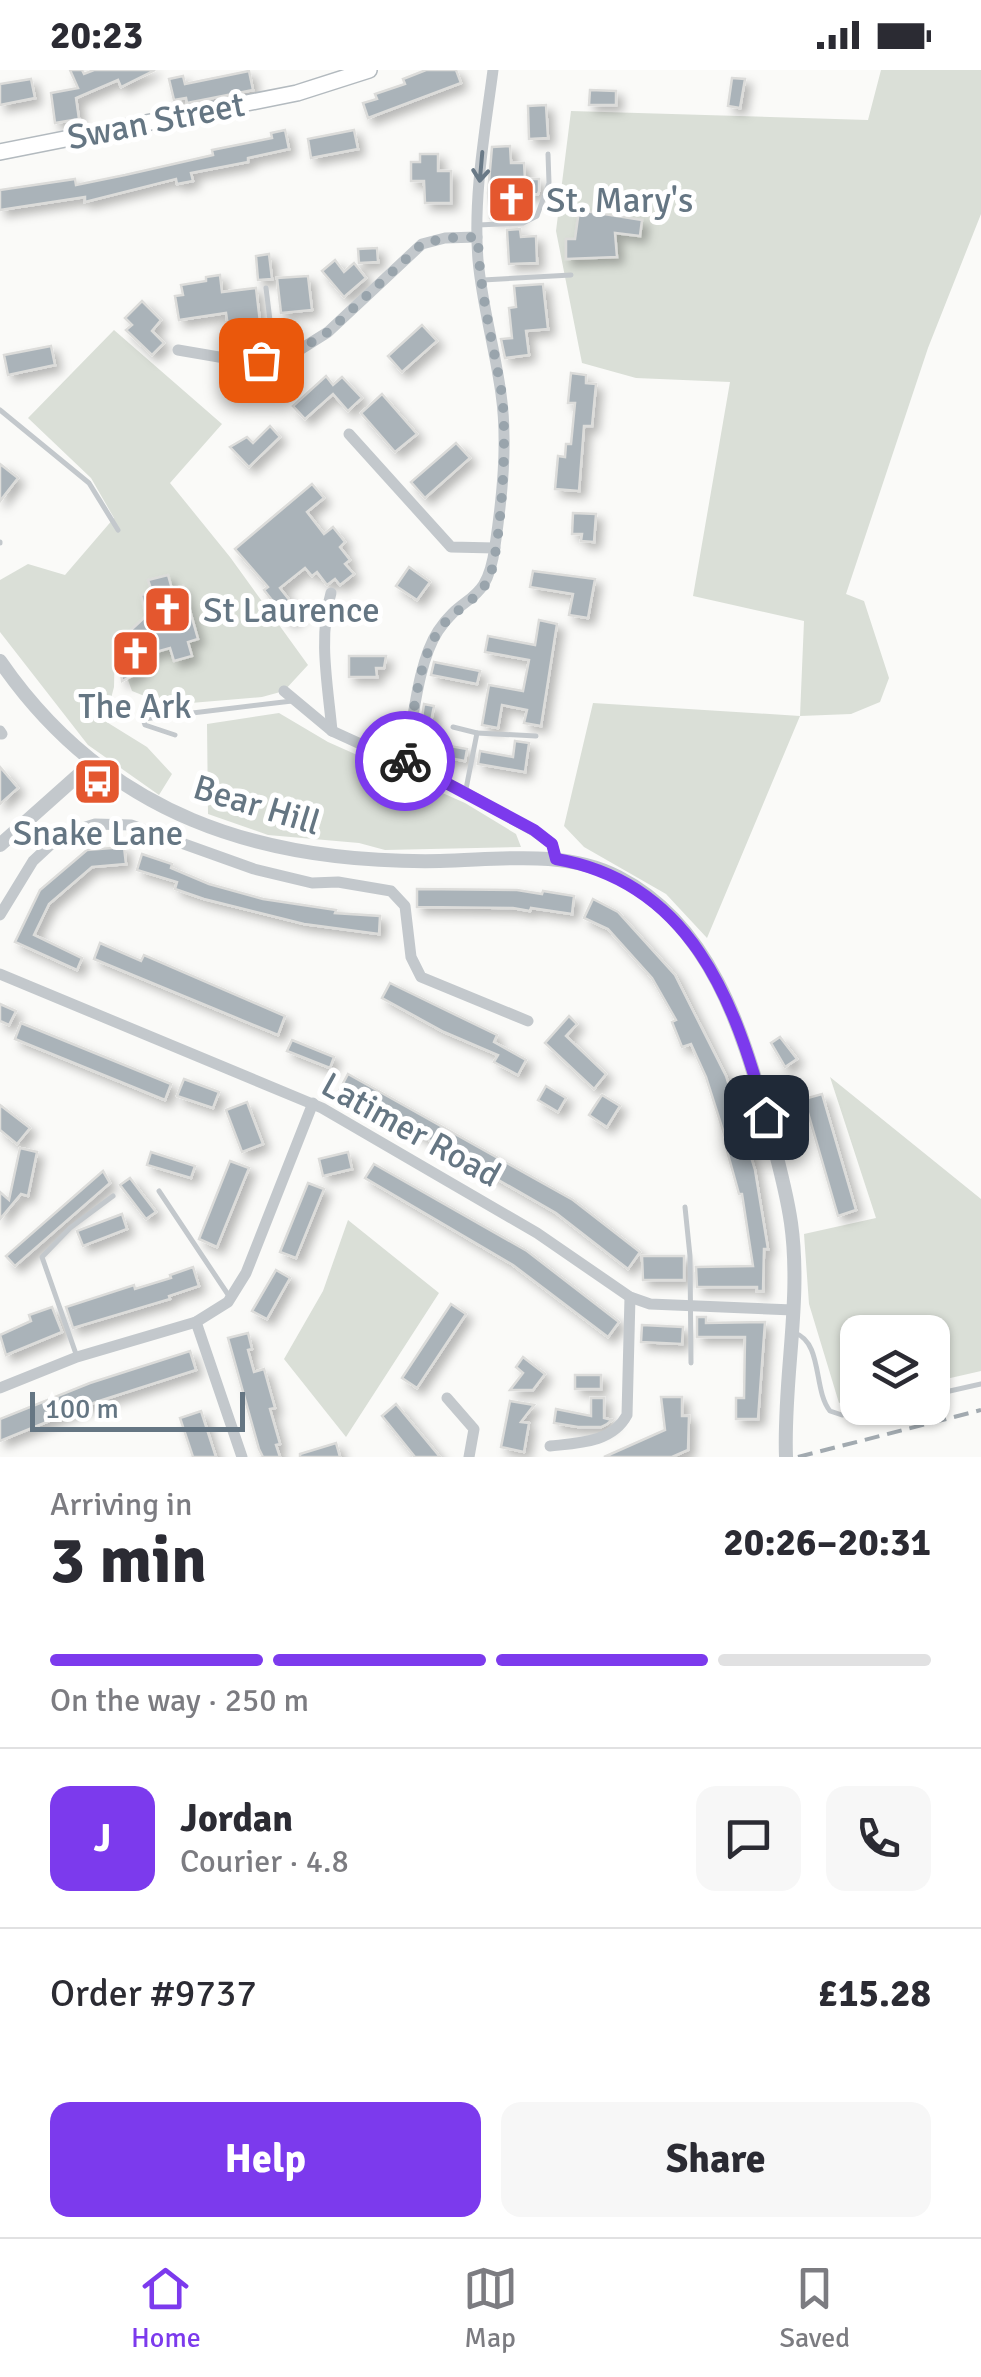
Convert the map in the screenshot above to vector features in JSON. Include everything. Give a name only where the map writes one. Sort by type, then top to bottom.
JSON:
[{"type":"main road","name":"Swan Street","points":[[0,152],[298,92],[369,70]]},
{"type":"street","points":[[404,763],[432,642],[446,620],[485,586],[495,548],[503,456],[502,404],[480,280],[478,231],[482,152],[493,70]]},
{"type":"street","points":[[178,350],[248,362],[301,349],[328,332],[422,244],[478,231]]},
{"type":"street","points":[[349,434],[450,547],[495,548]]},
{"type":"street","points":[[331,593],[324,642],[332,731]]},
{"type":"street","name":"Bear Hill","points":[[0,661],[49,722],[93,762],[150,800],[203,824],[269,846],[340,859],[556,859],[582,864],[616,875],[640,890],[682,930],[720,984],[749,1056],[787,1198],[794,1253],[786,1457]]},
{"type":"street","points":[[284,691],[332,731],[465,792],[548,840],[556,859]]},
{"type":"street","points":[[0,845],[93,762]]},
{"type":"street","points":[[0,914],[23,874],[42,850],[62,835],[94,824],[131,826],[254,869],[312,883],[338,882],[391,891],[402,900],[407,912],[412,962],[422,977],[528,1021]]},
{"type":"street","points":[[338,882],[340,859]]},
{"type":"street","name":"Latimer Road","points":[[0,974],[313,1104],[537,1233],[630,1296],[650,1304],[793,1310]]},
{"type":"street","points":[[0,1388],[77,1357],[196,1322],[231,1298],[246,1273],[313,1104]]},
{"type":"street","points":[[550,1446],[606,1436],[623,1423],[630,1405],[630,1296]]},
{"type":"street","points":[[196,1322],[242,1457]]},
{"type":"street","points":[[447,1398],[474,1429],[470,1457]]},
{"type":"lane","points":[[478,231],[523,224],[537,216],[549,183],[548,154]]},
{"type":"lane","points":[[480,280],[572,274]]},
{"type":"lane","points":[[266,288],[274,356]]},
{"type":"lane","points":[[0,410],[89,483],[118,530]]},
{"type":"lane","points":[[175,735],[146,724],[143,719],[295,700]]},
{"type":"lane","points":[[453,727],[477,733],[536,736]]},
{"type":"lane","points":[[465,792],[477,733]]},
{"type":"lane","points":[[159,1191],[231,1298]]},
{"type":"lane","points":[[77,1357],[42,1258],[70,1228],[113,1196]]},
{"type":"lane","points":[[685,1207],[691,1362]]},
{"type":"lane","points":[[792,1332],[804,1337],[811,1348],[818,1387],[830,1412],[840,1414]]},
{"type":"lane","points":[[950,1391],[981,1384]]},
{"type":"shaded area","points":[[881,70],[981,70],[981,214],[928,348],[846,594],[864,601],[889,678],[880,702],[851,714],[800,716],[804,621],[693,596],[730,382],[636,378],[582,363],[556,231],[571,111],[868,120]]},
{"type":"shaded area","points":[[114,330],[222,424],[170,483],[230,557],[308,665],[284,691],[262,697],[167,705],[132,691],[115,644],[114,687],[105,721],[147,747],[172,774],[159,795],[88,745],[0,632],[0,580],[28,564],[65,575],[114,518],[91,478],[28,418]]},
{"type":"shaded area","points":[[593,703],[800,716],[707,938],[666,894],[584,847],[564,826]]},
{"type":"shaded area","points":[[279,713],[328,742],[465,803],[516,834],[521,847],[385,850],[359,843],[268,835],[208,814],[207,724]]},
{"type":"shaded area","points":[[830,1077],[981,1199],[981,1371],[950,1378],[950,1315],[840,1315],[839,1403],[809,1304],[804,1234],[876,1218]]},
{"type":"shaded area","points":[[348,1220],[439,1293],[346,1437],[284,1359],[323,1291]]},
{"type":"building","points":[[70,70],[82,70],[84,74],[94,70],[155,70],[121,87],[118,80],[76,98],[79,119],[55,123],[51,93],[78,88]]},
{"type":"building","points":[[426,70],[456,70],[461,83],[368,118],[363,103]]},
{"type":"building","points":[[249,71],[253,90],[187,103],[186,98],[174,100],[169,79],[183,76],[185,84]]},
{"type":"building","points":[[732,78],[745,79],[740,108],[728,106]]},
{"type":"building","points":[[31,79],[35,98],[0,105],[0,84]]},
{"type":"building","points":[[590,90],[616,91],[616,105],[589,105]]},
{"type":"building","points":[[546,105],[548,138],[529,139],[528,106]]},
{"type":"building","points":[[285,130],[289,149],[191,173],[193,181],[177,184],[176,179],[85,202],[85,197],[0,210],[0,190],[75,179],[76,185],[125,175],[213,155],[212,150],[272,138],[271,133]]},
{"type":"building","points":[[354,130],[358,149],[311,158],[308,139]]},
{"type":"building","points":[[510,146],[511,163],[524,163],[525,179],[539,179],[539,191],[520,195],[520,217],[490,218],[492,147]]},
{"type":"building","points":[[420,154],[438,154],[438,171],[451,171],[451,203],[425,203],[424,181],[411,181],[411,162],[420,162]]},
{"type":"building","points":[[579,210],[642,220],[640,236],[615,233],[617,257],[566,259],[566,239],[575,239]]},
{"type":"building","points":[[520,229],[521,237],[536,236],[537,263],[509,264],[507,230]]},
{"type":"building","points":[[377,248],[378,262],[359,263],[358,249]]},
{"type":"building","points":[[269,254],[272,279],[258,280],[256,256]]},
{"type":"building","points":[[335,260],[344,272],[354,263],[366,278],[344,297],[322,271]]},
{"type":"building","points":[[220,275],[222,292],[256,288],[260,322],[228,326],[226,313],[179,320],[175,296],[183,295],[181,285]]},
{"type":"building","points":[[308,276],[312,310],[281,313],[277,278]]},
{"type":"building","points":[[543,284],[548,329],[526,331],[529,355],[505,358],[501,339],[512,338],[509,308],[516,307],[514,286]]},
{"type":"building","points":[[142,301],[161,320],[152,331],[164,343],[152,355],[126,330],[132,325],[125,318]]},
{"type":"building","points":[[422,325],[437,341],[402,372],[388,356]]},
{"type":"building","points":[[51,346],[55,365],[8,375],[4,355]]},
{"type":"building","points":[[571,373],[586,375],[586,383],[596,384],[592,426],[584,426],[579,491],[555,489],[558,456],[565,457],[566,444],[571,444],[575,403],[568,403]]},
{"type":"building","points":[[326,376],[333,385],[342,377],[362,398],[348,411],[333,394],[305,419],[293,406]]},
{"type":"building","points":[[382,394],[417,434],[395,452],[361,413]]},
{"type":"building","points":[[270,426],[280,437],[249,467],[230,447],[247,437],[253,443]]},
{"type":"building","points":[[456,443],[470,458],[425,498],[411,482]]},
{"type":"building","points":[[0,464],[18,478],[0,501]]},
{"type":"building","points":[[312,484],[324,498],[307,512],[324,534],[333,527],[345,542],[340,547],[350,560],[345,564],[354,574],[340,585],[335,579],[327,585],[317,572],[312,576],[305,568],[280,588],[300,614],[289,622],[264,590],[268,587],[235,549]]},
{"type":"building","points":[[573,513],[596,514],[594,542],[581,541],[582,534],[572,534]]},
{"type":"building","points":[[409,567],[430,582],[417,600],[396,586]]},
{"type":"building","points":[[533,571],[595,579],[588,618],[569,615],[573,594],[530,587]]},
{"type":"building","name":"St Laurence","points":[[168,575],[172,589],[183,586],[198,639],[188,642],[192,656],[174,661],[170,648],[156,652],[149,655],[143,670],[122,681],[119,653],[132,629],[146,616],[141,595],[152,592],[148,580]]},
{"type":"building","points":[[539,620],[557,624],[541,726],[524,723],[527,710],[502,705],[498,728],[482,725],[489,685],[523,691],[529,660],[485,652],[488,636],[535,645]]},
{"type":"building","points":[[349,656],[386,656],[384,668],[376,668],[377,677],[349,677]]},
{"type":"building","points":[[434,662],[480,671],[477,684],[431,675]]},
{"type":"building","points":[[424,704],[434,706],[427,742],[467,749],[465,761],[417,752]]},
{"type":"building","points":[[376,725],[400,735],[398,748],[371,738]]},
{"type":"building","points":[[515,741],[529,743],[525,772],[478,764],[480,751],[513,757]]},
{"type":"building","points":[[0,767],[18,788],[0,804]]},
{"type":"building","points":[[124,847],[126,864],[92,867],[49,904],[34,935],[82,958],[77,970],[15,942],[40,890],[87,850]]},
{"type":"building","points":[[142,854],[172,864],[171,868],[209,884],[263,899],[336,910],[335,913],[380,916],[379,934],[304,924],[204,899],[175,889],[177,882],[137,870]]},
{"type":"building","points":[[417,889],[542,894],[543,891],[574,896],[572,914],[531,908],[530,911],[417,907]]},
{"type":"building","points":[[593,899],[618,912],[675,975],[726,1076],[755,1170],[768,1249],[764,1249],[763,1291],[757,1291],[757,1287],[697,1287],[696,1267],[753,1266],[742,1194],[706,1077],[691,1044],[682,1047],[672,1022],[676,1020],[652,978],[608,929],[584,918]]},
{"type":"building","points":[[100,943],[141,961],[144,955],[285,1016],[278,1035],[94,959]]},
{"type":"building","points":[[390,983],[497,1035],[494,1042],[526,1060],[518,1075],[494,1062],[498,1055],[444,1032],[382,998]]},
{"type":"building","points":[[0,1004],[16,1011],[9,1025],[0,1021]]},
{"type":"building","points":[[569,1016],[577,1024],[566,1036],[606,1074],[594,1089],[545,1043]]},
{"type":"building","points":[[21,1023],[171,1084],[165,1100],[15,1039]]},
{"type":"building","points":[[780,1037],[797,1059],[785,1067],[771,1043]]},
{"type":"building","points":[[292,1040],[334,1057],[330,1068],[287,1051]]},
{"type":"building","points":[[348,1074],[573,1200],[640,1252],[628,1269],[556,1213],[340,1089]]},
{"type":"building","points":[[184,1079],[219,1092],[213,1108],[177,1096]]},
{"type":"building","points":[[546,1086],[566,1098],[558,1112],[538,1100]]},
{"type":"building","points":[[822,1094],[856,1210],[838,1216],[804,1099]]},
{"type":"building","points":[[602,1095],[620,1106],[607,1127],[589,1115]]},
{"type":"building","points":[[247,1102],[263,1144],[242,1152],[226,1110]]},
{"type":"building","points":[[0,1105],[30,1128],[17,1144],[0,1130]]},
{"type":"building","points":[[20,1148],[37,1152],[28,1196],[21,1194],[0,1219],[0,1192],[9,1200]]},
{"type":"building","points":[[151,1152],[195,1166],[191,1178],[147,1165]]},
{"type":"building","points":[[348,1152],[352,1169],[323,1176],[319,1159]]},
{"type":"building","points":[[230,1161],[249,1168],[217,1247],[199,1239]]},
{"type":"building","points":[[374,1164],[527,1251],[619,1322],[608,1337],[513,1265],[365,1178]]},
{"type":"building","points":[[103,1171],[110,1183],[15,1266],[6,1256]]},
{"type":"building","points":[[130,1178],[156,1212],[146,1219],[120,1185]]},
{"type":"building","points":[[308,1183],[324,1189],[296,1258],[280,1252]]},
{"type":"building","points":[[122,1214],[127,1229],[83,1246],[77,1231]]},
{"type":"building","points":[[642,1256],[684,1256],[684,1280],[643,1280]]},
{"type":"building","points":[[193,1267],[199,1286],[169,1296],[170,1299],[73,1328],[66,1307],[134,1285],[135,1289],[171,1278],[170,1275]]},
{"type":"building","points":[[276,1270],[290,1278],[267,1319],[252,1311]]},
{"type":"building","points":[[451,1304],[466,1314],[417,1388],[402,1378]]},
{"type":"building","points":[[52,1307],[62,1332],[6,1355],[0,1335],[31,1321],[29,1315]]},
{"type":"building","points":[[697,1317],[706,1317],[706,1323],[765,1322],[758,1419],[736,1419],[736,1398],[744,1398],[745,1337],[697,1337]]},
{"type":"building","points":[[642,1325],[683,1327],[682,1344],[641,1342]]},
{"type":"building","points":[[248,1333],[254,1372],[264,1369],[275,1408],[270,1409],[280,1457],[263,1457],[259,1449],[228,1338]]},
{"type":"building","points":[[190,1351],[196,1370],[96,1402],[0,1441],[0,1419],[90,1383]]},
{"type":"building","points":[[523,1357],[545,1374],[533,1390],[510,1390],[523,1373],[516,1367]]},
{"type":"building","points":[[575,1375],[601,1375],[601,1389],[575,1389]]},
{"type":"building","points":[[661,1397],[682,1397],[682,1416],[689,1416],[688,1450],[672,1457],[604,1457],[665,1430]]},
{"type":"building","points":[[591,1398],[604,1398],[604,1418],[612,1420],[607,1424],[578,1427],[554,1423],[556,1409],[591,1416]]},
{"type":"building","points":[[510,1401],[534,1405],[521,1422],[529,1423],[524,1452],[501,1447]]},
{"type":"building","points":[[396,1404],[440,1457],[415,1457],[382,1416]]},
{"type":"building","points":[[201,1411],[216,1457],[193,1457],[180,1418]]},
{"type":"building","points":[[336,1443],[340,1457],[300,1457],[300,1454]]},
{"type":"railway","points":[[798,1457],[981,1410]]},
{"type":"way so far","points":[[261,360],[310,345],[422,244],[445,238],[478,237],[480,280],[502,404],[503,456],[496,541],[485,586],[446,620],[432,642],[405,761]]},
{"type":"place","name":"St. Mary's","points":[[511,200]]},
{"type":"place","name":"St Laurence","points":[[168,610]]},
{"type":"place","name":"The Ark","points":[[135,654]]},
{"type":"place","name":"Snake Lane","points":[[98,781]]},
{"type":"route","points":[[405,761],[534,830],[552,844],[556,859],[616,875],[661,908],[694,944],[720,984],[742,1033],[766,1117]]}]
